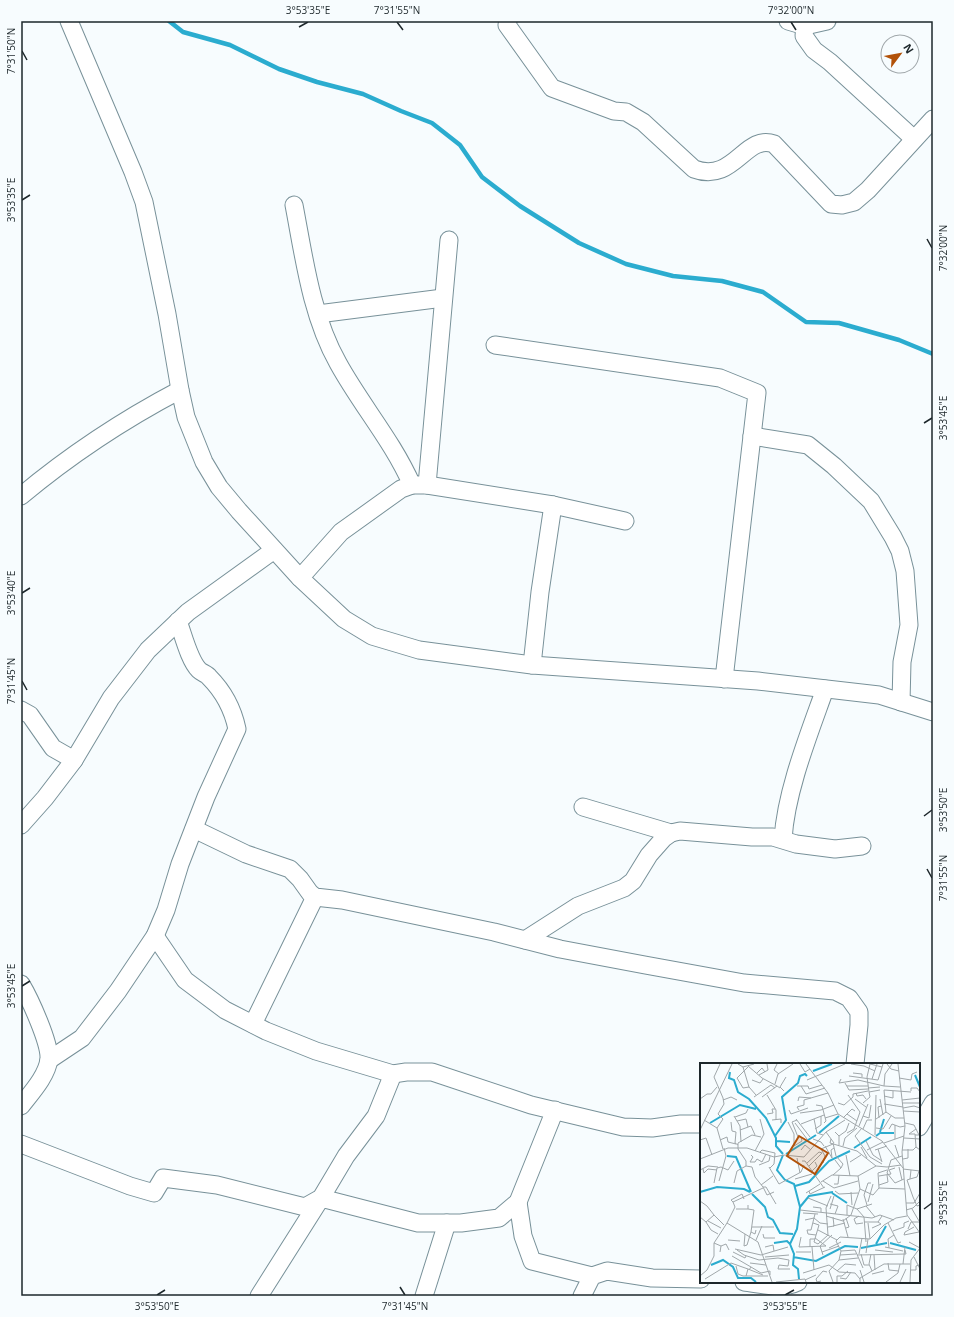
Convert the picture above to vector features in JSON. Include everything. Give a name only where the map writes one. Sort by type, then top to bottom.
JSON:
[{"type":"street","points":[[69,21],[133,172],[144,202],[186,417],[204,462],[219,487],[274,550],[300,578],[344,619],[372,636],[419,650],[532,665],[724,679],[824,689],[879,696],[933,712]]},
{"type":"street","points":[[508,21],[507,25],[552,88],[614,111],[626,112],[635,117],[643,122],[694,170],[711,173],[728,166],[758,142],[768,142],[774,144],[827,201],[832,204],[842,205],[854,202],[868,190],[933,119]]},
{"type":"street","points":[[788,21],[805,26],[827,21]]},
{"type":"street","points":[[805,26],[804,36],[814,50],[830,62],[914,139]]},
{"type":"street","points":[[294,205],[318,314],[326,338],[338,363],[420,485]]},
{"type":"street","points":[[420,485],[449,240]]},
{"type":"street","points":[[318,314],[443,298]]},
{"type":"street","points":[[495,345],[720,378],[757,393],[724,679]]},
{"type":"street","points":[[21,496],[47,474],[134,414],[180,390]]},
{"type":"street","points":[[752,436],[808,445],[834,466],[870,501],[893,537],[900,551],[905,571],[909,625],[902,662],[901,702]]},
{"type":"street","points":[[300,578],[341,532],[401,489],[420,485],[553,505],[625,521]]},
{"type":"street","points":[[532,665],[540,592],[553,505]]},
{"type":"street","points":[[21,825],[45,798],[74,760],[111,698],[148,650],[178,621],[274,550]]},
{"type":"street","points":[[21,1106],[41,1079],[49,1060],[82,1038],[123,985],[155,936],[206,797],[237,729],[234,717],[224,695],[209,676],[199,670],[178,621]]},
{"type":"street","points":[[782,839],[784,824],[802,753],[824,689]]},
{"type":"street","points":[[21,710],[30,715],[53,748],[74,760]]},
{"type":"street","points":[[583,807],[671,833]]},
{"type":"street","points":[[194,829],[246,854],[290,869],[315,897],[342,900],[560,949],[737,982],[835,991],[849,998],[858,1012],[859,1025],[855,1063]]},
{"type":"street","points":[[525,940],[578,906],[624,888],[633,881],[649,855],[664,838],[671,833],[680,831],[782,839],[796,844],[835,849],[862,846]]},
{"type":"street","points":[[253,1024],[315,897]]},
{"type":"street","points":[[155,936],[185,980],[225,1010],[253,1024],[316,1051],[393,1074],[406,1072],[432,1072],[531,1105],[623,1127],[652,1128],[681,1124],[700,1124]]},
{"type":"street","points":[[21,984],[44,1038],[49,1060]]},
{"type":"street","points":[[259,1296],[346,1156],[376,1116],[393,1074]]},
{"type":"street","points":[[920,1125],[929,1106]]},
{"type":"street","points":[[21,1144],[130,1186],[154,1193],[163,1178],[217,1185],[305,1207],[321,1198],[418,1223],[447,1223],[499,1218],[518,1202],[555,1110]]},
{"type":"street","points":[[518,1202],[523,1236],[532,1261],[592,1276],[607,1271],[652,1278],[700,1279]]},
{"type":"street","points":[[424,1296],[447,1223]]},
{"type":"street","points":[[582,1296],[592,1276]]},
{"type":"street","points":[[751,1283],[773,1286],[792,1285],[796,1283]]},
{"type":"waterway","points":[[169,21],[183,32],[230,45],[279,69],[317,82],[363,94],[432,123],[460,145],[482,177],[520,206],[579,243],[626,264],[673,276],[722,281],[763,292],[806,322],[839,323],[899,340],[933,354]]}]
